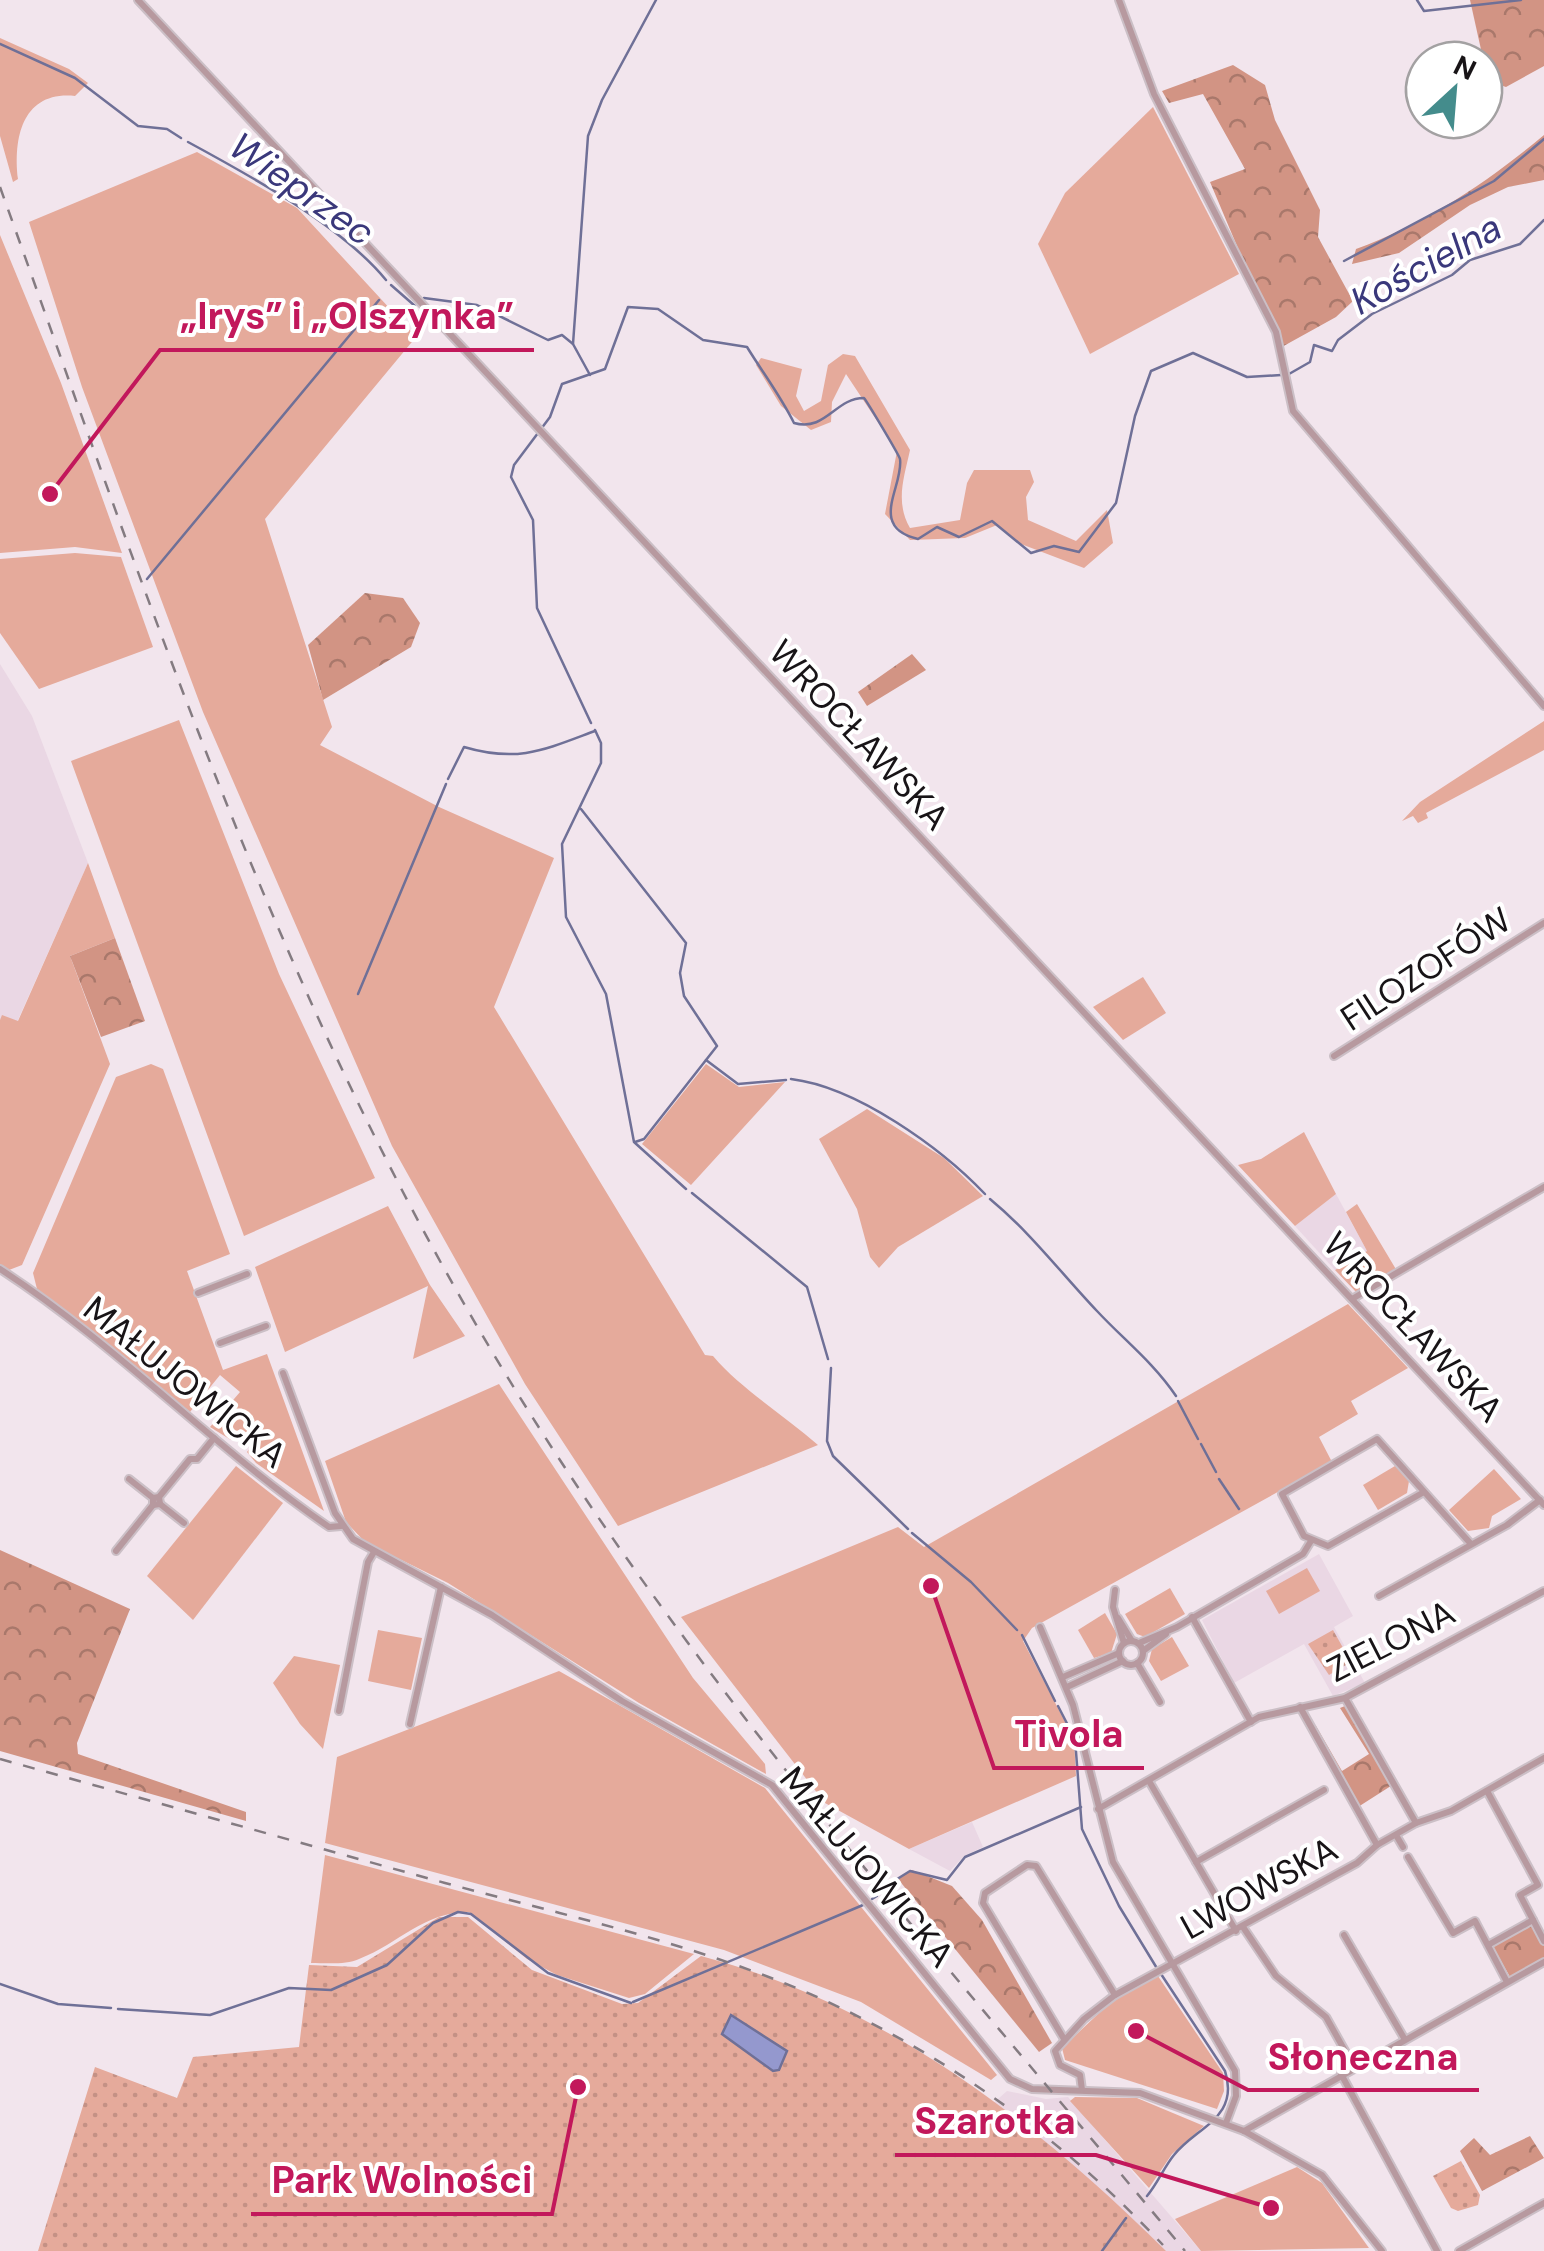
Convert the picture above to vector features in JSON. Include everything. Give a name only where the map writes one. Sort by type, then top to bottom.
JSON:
[{"type":"street","name":"WROCŁAWSKA","points":[[138,0],[1542,1502]]},
{"type":"street","points":[[1119,0],[1154,94],[1276,332],[1294,412],[1544,706]]},
{"type":"street","name":"FILOZOFÓW","points":[[1334,1056],[1544,923]]},
{"type":"street","points":[[1352,1299],[1544,1188]]},
{"type":"street","name":"MAŁUJOWICKA","points":[[0,1269],[68,1317],[316,1518],[332,1528],[341,1526]]},
{"type":"street","points":[[198,1293],[248,1274]]},
{"type":"street","points":[[220,1342],[266,1326]]},
{"type":"street","name":"MAŁUJOWICKA","points":[[283,1373],[341,1526],[374,1552],[441,1587],[643,1714],[763,1778],[785,1799],[1010,2079],[1032,2089],[1140,2094],[1244,2131],[1322,2175],[1382,2251]]},
{"type":"street","points":[[116,1550],[190,1459],[197,1459],[214,1438]]},
{"type":"street","points":[[1424,1492],[1328,1546],[1311,1541],[1282,1494],[1377,1439],[1471,1544]]},
{"type":"street","points":[[128,1479],[184,1523]]},
{"type":"street","points":[[1378,1596],[1542,1502]]},
{"type":"street","points":[[1067,1687],[1121,1657],[1135,1644],[1166,1632],[1303,1554],[1311,1541]]},
{"type":"street","points":[[338,1711],[368,1562],[374,1552]]},
{"type":"street","points":[[410,1724],[441,1587]]},
{"type":"street","points":[[1115,1590],[1112,1602],[1117,1617],[1135,1644],[1138,1663],[1160,1702]]},
{"type":"street","name":"ZIELONA","points":[[1098,1809],[1267,1714],[1346,1698],[1544,1591]]},
{"type":"street","points":[[1192,1617],[1251,1722]]},
{"type":"street","points":[[1040,1627],[1067,1687],[1118,1876],[1164,1969],[1235,2072],[1236,2096],[1219,2121]]},
{"type":"street","points":[[1063,1677],[1121,1657],[1138,1663]]},
{"type":"street","points":[[1346,1698],[1416,1823]]},
{"type":"street","points":[[1300,1707],[1336,1783],[1377,1846]]},
{"type":"street","name":"LWOWSKA","points":[[1064,2039],[1116,1996],[1357,1863],[1416,1823],[1451,1811],[1544,1758]]},
{"type":"street","points":[[1149,1781],[1239,1929],[1270,1970],[1326,2018],[1354,2067]]},
{"type":"street","points":[[1196,1862],[1324,1790]]},
{"type":"street","points":[[1487,1791],[1538,1885],[1520,1895],[1544,1940]]},
{"type":"street","points":[[1396,1835],[1403,1847]]},
{"type":"street","points":[[1408,1856],[1453,1934],[1475,1921],[1507,1982]]},
{"type":"street","points":[[1082,2090],[1080,2075],[1055,2057],[1064,2039],[983,1903],[985,1893],[1027,1865],[1036,1866],[1116,1996]]},
{"type":"street","points":[[1488,1945],[1533,1920]]},
{"type":"street","points":[[1344,1935],[1404,2038]]},
{"type":"street","points":[[1244,2131],[1544,1962]]},
{"type":"street","points":[[1341,2074],[1437,2251]]},
{"type":"street","points":[[1460,2251],[1542,2208]]},
{"type":"shaded area","points":[[0,38],[69,69],[88,83],[75,96],[58,96],[33,108],[20,132],[18,179],[13,182],[0,136]]},
{"type":"shaded area","points":[[1153,107],[1239,274],[1090,354],[1038,244],[1065,193]]},
{"type":"shaded area","points":[[197,152],[297,208],[416,337],[265,519],[332,727],[320,745],[439,807],[554,858],[494,1007],[705,1355],[713,1356],[818,1445],[618,1526],[525,1384],[392,1146],[203,712],[82,387],[29,222]]},
{"type":"shaded area","points":[[0,235],[61,383],[122,553],[75,547],[0,553]]},
{"type":"shaded area","points":[[843,354],[855,356],[910,450],[902,499],[910,528],[960,520],[967,483],[974,470],[1030,470],[1034,482],[1026,497],[1028,520],[1076,541],[1107,510],[1113,543],[1084,568],[1021,544],[997,525],[965,538],[910,540],[885,514],[897,451],[846,374],[832,402],[831,422],[811,430],[781,406],[756,365],[761,358],[802,369],[796,396],[804,411],[821,401],[828,365]]},
{"type":"shaded area","points":[[75,553],[121,557],[153,647],[39,689],[0,633],[0,559]]},
{"type":"shaded area","points":[[0,664],[32,716],[88,863],[17,1022],[3,1016],[0,1020]]},
{"type":"shaded area","points":[[179,720],[279,974],[375,1178],[244,1236],[71,761]]},
{"type":"shaded area","points":[[1544,721],[1544,750],[1426,813],[1428,818],[1418,823],[1413,816],[1402,821],[1420,802]]},
{"type":"shaded area","points":[[88,863],[115,938],[70,956],[110,1064],[22,1265],[9,1270],[0,1264],[0,1020],[2,1015],[18,1021]]},
{"type":"shaded area","points":[[1143,977],[1166,1013],[1123,1040],[1093,1007]]},
{"type":"shaded area","points":[[151,1064],[163,1069],[230,1254],[187,1271],[223,1370],[267,1354],[324,1511],[256,1463],[247,1452],[259,1436],[231,1440],[210,1427],[240,1392],[220,1375],[190,1412],[37,1289],[33,1273],[116,1077]]},
{"type":"shaded area","points":[[706,1064],[739,1087],[785,1082],[691,1185],[642,1144]]},
{"type":"shaded area","points":[[867,1109],[944,1158],[983,1196],[898,1247],[879,1268],[870,1257],[857,1209],[819,1139]]},
{"type":"shaded area","points":[[1304,1132],[1336,1194],[1295,1226],[1238,1165],[1261,1159]]},
{"type":"shaded area","points":[[1336,1194],[1367,1251],[1335,1270],[1295,1226]]},
{"type":"shaded area","points":[[1357,1204],[1397,1271],[1356,1292],[1335,1270],[1367,1251],[1346,1212]]},
{"type":"shaded area","points":[[388,1206],[430,1285],[465,1336],[413,1359],[428,1286],[285,1352],[255,1267]]},
{"type":"shaded area","points":[[1348,1304],[1408,1368],[1351,1401],[1358,1414],[1319,1437],[1332,1462],[1032,1628],[1023,1641],[1074,1739],[1076,1776],[909,1849],[825,1803],[681,1617],[898,1527],[924,1547]]},
{"type":"shaded area","points":[[499,1384],[693,1678],[765,1764],[766,1774],[639,1703],[448,1583],[365,1542],[346,1522],[325,1461]]},
{"type":"shaded area","points":[[236,1466],[283,1503],[193,1620],[147,1576]]},
{"type":"shaded area","points":[[1395,1466],[1409,1481],[1407,1493],[1378,1510],[1363,1485]]},
{"type":"shaded area","points":[[1494,1469],[1521,1499],[1492,1516],[1489,1528],[1468,1531],[1449,1510]]},
{"type":"shaded area","points":[[1319,1554],[1353,1616],[1334,1627],[1365,1683],[1333,1696],[1304,1644],[1234,1683],[1202,1620]]},
{"type":"shaded area","points":[[1307,1568],[1320,1591],[1279,1614],[1266,1591]]},
{"type":"shaded area","points":[[1170,1588],[1185,1614],[1145,1637],[1137,1634],[1125,1614]]},
{"type":"shaded area","points":[[1105,1613],[1117,1634],[1111,1653],[1094,1658],[1078,1630]]},
{"type":"shaded area","points":[[378,1630],[422,1638],[411,1690],[368,1681]]},
{"type":"shaded area","points":[[1333,1630],[1351,1662],[1329,1675],[1308,1644]]},
{"type":"shaded area","points":[[1172,1637],[1189,1666],[1161,1681],[1149,1661],[1152,1649]]},
{"type":"shaded area","points":[[294,1656],[340,1665],[323,1749],[300,1724],[273,1683]]},
{"type":"shaded area","points":[[559,1671],[765,1788],[997,2075],[991,2080],[861,2002],[724,1950],[325,1843],[337,1757]]},
{"type":"shaded area","points":[[972,1822],[983,1847],[964,1856],[950,1871],[909,1849]]},
{"type":"shaded area","points":[[325,1855],[694,1954],[645,1994],[629,1998],[557,1975],[527,1959],[469,1912],[438,1917],[354,1961],[311,1963]]},
{"type":"shaded area","points":[[439,1917],[468,1917],[532,1970],[622,2004],[638,2003],[701,1956],[768,1977],[832,2004],[952,2072],[1009,2113],[1063,2156],[1166,2251],[38,2251],[95,2067],[177,2098],[193,2057],[299,2047],[309,1965],[357,1967]]},
{"type":"shaded area","points":[[1158,1976],[1223,2073],[1224,2091],[1217,2109],[1065,2060],[1062,2048],[1115,1998]]},
{"type":"shaded area","points":[[1007,2091],[1046,2099],[1068,2097],[1201,2251],[1150,2251],[989,2107]]},
{"type":"shaded area","points":[[1075,2097],[1137,2098],[1204,2126],[1172,2154],[1149,2188],[1070,2101]]},
{"type":"shaded area","points":[[1461,2161],[1480,2195],[1478,2205],[1458,2211],[1451,2208],[1433,2176]]},
{"type":"shaded area","points":[[1297,2167],[1322,2183],[1369,2248],[1201,2251],[1175,2219]]},
{"type":"green space","points":[[1470,0],[1544,0],[1544,66],[1504,86],[1504,40],[1479,40]]},
{"type":"green space","points":[[1233,65],[1265,85],[1275,120],[1320,210],[1318,237],[1353,301],[1336,317],[1280,348],[1210,182],[1245,169],[1203,94],[1169,103],[1162,91]]},
{"type":"green space","points":[[1544,135],[1544,180],[1508,187],[1470,205],[1399,253],[1352,264],[1356,249],[1455,200]]},
{"type":"green space","points":[[365,593],[403,598],[420,623],[411,647],[323,700],[308,645]]},
{"type":"green space","points":[[912,654],[926,670],[867,706],[858,692]]},
{"type":"green space","points":[[115,938],[145,1021],[101,1037],[70,956]]},
{"type":"green space","points":[[0,1550],[130,1609],[77,1743],[78,1754],[246,1812],[246,1821],[0,1751]]},
{"type":"green space","points":[[1345,1706],[1394,1784],[1358,1807],[1312,1728],[1316,1726],[1342,1771],[1369,1754],[1340,1708]]},
{"type":"green space","points":[[912,1870],[952,1886],[982,1920],[1052,2043],[1039,2052],[898,1879]]},
{"type":"green space","points":[[1531,1925],[1544,1946],[1544,1958],[1510,1977],[1493,1947]]},
{"type":"green space","points":[[1530,2136],[1544,2158],[1482,2191],[1460,2151],[1474,2138],[1490,2155]]},
{"type":"water","points":[[731,2015],[787,2051],[779,2070],[773,2071],[722,2034]]},
{"type":"waterway","points":[[573,344],[588,136],[602,100],[656,0]]},
{"type":"waterway","points":[[1417,0],[1424,11],[1521,0]]},
{"type":"waterway","name":"Wieprzec","points":[[0,44],[75,78],[138,126],[167,129],[181,138]]},
{"type":"waterway","points":[[1344,261],[1494,181],[1544,139]]},
{"type":"waterway","name":"Wieprzec","points":[[188,142],[320,221],[386,280]]},
{"type":"waterway","name":"Kościelna","points":[[1289,374],[1310,362],[1314,345],[1332,351],[1338,340],[1372,314],[1452,275],[1470,260],[1520,244],[1544,220]]},
{"type":"waterway","name":"Wieprzec","points":[[391,285],[415,306]]},
{"type":"waterway","name":"Wieprzec","points":[[424,298],[477,305],[548,340],[562,335],[573,344],[590,375]]},
{"type":"waterway","points":[[147,579],[379,300]]},
{"type":"waterway","name":"Kościelna","points":[[591,723],[537,608],[533,520],[511,477],[514,465],[550,417],[562,384],[605,369],[628,307],[658,309],[703,340],[747,347],[794,423],[814,423],[845,403],[864,398],[900,459],[891,516],[903,533],[918,539],[937,527],[959,537],[992,521],[1031,553],[1054,546],[1079,552],[1116,503],[1135,416],[1151,371],[1193,353],[1247,377],[1281,375]]},
{"type":"waterway","name":"Kościelna","points":[[595,730],[601,743],[601,763],[562,844],[566,917],[606,994],[634,1142],[686,1189]]},
{"type":"waterway","points":[[448,779],[464,747],[516,754],[545,749],[595,731]]},
{"type":"waterway","points":[[358,994],[446,784]]},
{"type":"waterway","points":[[581,809],[686,943],[680,973],[684,996],[717,1046],[644,1139],[635,1142]]},
{"type":"waterway","points":[[706,1060],[738,1084],[786,1080]]},
{"type":"waterway","points":[[791,1079],[843,1094],[896,1122],[985,1194]]},
{"type":"waterway","name":"Kościelna","points":[[692,1193],[807,1287],[828,1359]]},
{"type":"waterway","points":[[990,1199],[1176,1396]]},
{"type":"waterway","name":"Kościelna","points":[[831,1368],[827,1441],[833,1456],[908,1529]]},
{"type":"waterway","points":[[1178,1401],[1198,1439]]},
{"type":"waterway","points":[[1201,1444],[1216,1472]]},
{"type":"waterway","points":[[1219,1479],[1239,1509]]},
{"type":"waterway","name":"Kościelna","points":[[912,1533],[971,1582],[1017,1630]]},
{"type":"waterway","name":"Kościelna","points":[[1022,1635],[1055,1701]]},
{"type":"waterway","name":"Kościelna","points":[[1058,1706],[1075,1739],[1082,1829],[1119,1906],[1158,1970]]},
{"type":"waterway","points":[[894,1881],[910,1871],[947,1880],[965,1857],[1081,1807]]},
{"type":"waterway","points":[[888,1886],[892,1883]]},
{"type":"waterway","points":[[872,1899],[877,1896]]},
{"type":"waterway","points":[[633,2002],[863,1905]]},
{"type":"waterway","points":[[118,2009],[210,2015],[289,1988],[331,1990],[387,1965],[433,1923],[458,1912],[471,1914],[548,1973],[631,2003]]},
{"type":"waterway","name":"Kościelna","points":[[1147,2196],[1174,2155],[1221,2111],[1228,2087],[1225,2071],[1161,1974]]},
{"type":"waterway","points":[[0,1984],[58,2004],[111,2008]]},
{"type":"waterway","name":"Kościelna","points":[[1102,2251],[1126,2218]]},
{"type":"railway","points":[[0,187],[222,794],[351,1089],[424,1232],[505,1373],[659,1604],[829,1824],[1185,2251]]},
{"type":"railway","points":[[0,1759],[656,1939],[779,1981],[886,2031],[986,2092],[1078,2164],[1163,2245]]},
{"type":"place","name":"„Irys” i „Olszynka”","points":[[50,494]]},
{"type":"place","name":"Tivola","points":[[931,1586]]},
{"type":"place","name":"Słoneczna","points":[[1136,2031]]},
{"type":"place","name":"Park Wolności","points":[[578,2087]]},
{"type":"place","name":"Szarotka","points":[[1271,2208]]}]
